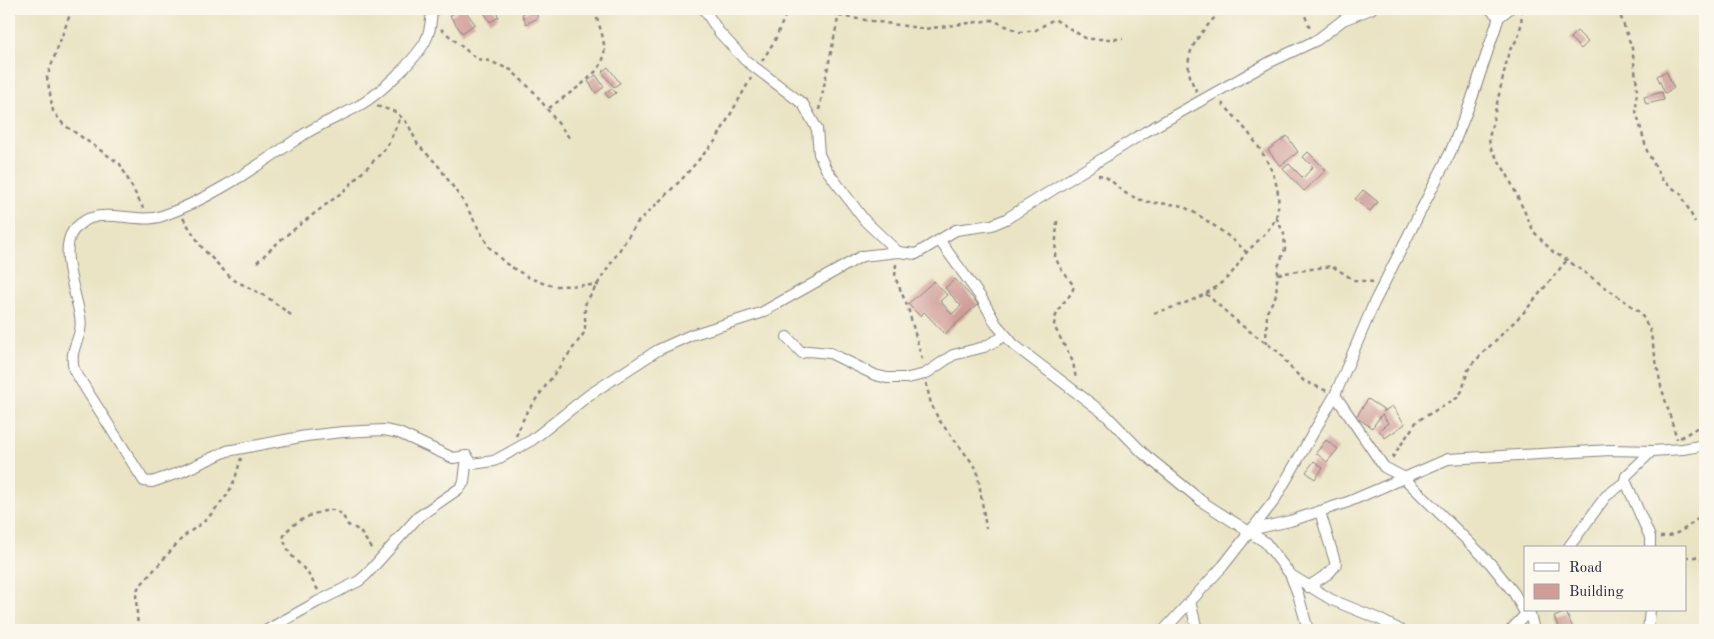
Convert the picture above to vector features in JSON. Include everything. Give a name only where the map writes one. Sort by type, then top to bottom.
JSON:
[{"type":"street","points":[[432,9],[428,35],[418,51],[384,86],[363,104],[310,131],[222,188],[179,210],[152,219],[104,215],[89,218],[80,224],[68,238],[68,262],[81,330],[72,355],[74,370],[144,481],[158,481],[215,455],[244,447],[306,436],[384,430],[406,435],[453,458],[467,456]]},
{"type":"street","points":[[704,9],[719,32],[756,68],[799,99],[817,129],[819,154],[826,169],[865,221],[898,252]]},
{"type":"street","points":[[467,456],[472,464],[494,462],[537,437],[589,395],[658,350],[692,335],[761,313],[862,256],[898,252],[916,254],[956,230],[992,225],[1006,219],[1050,193],[1082,169],[1201,100],[1270,62],[1318,40],[1344,20],[1371,9]]},
{"type":"street","points":[[1490,9],[1499,17]]},
{"type":"street","points":[[1164,630],[1223,566],[1274,501],[1335,395],[1386,278],[1450,153],[1474,93],[1499,17],[1509,9]]},
{"type":"street","points":[[940,241],[1005,336],[1074,393],[1106,416],[1143,453],[1204,503],[1226,519],[1250,530],[1266,542],[1290,574],[1298,594],[1305,628]]},
{"type":"street","points":[[786,337],[802,353],[808,350],[830,353],[875,375],[888,378],[908,378],[925,374],[946,358],[984,347],[1005,336]]},
{"type":"street","points":[[1335,395],[1384,467],[1403,477],[1490,563],[1524,608]]},
{"type":"street","points":[[1250,530],[1320,512],[1380,490],[1403,477],[1420,472],[1437,462],[1448,459],[1611,450],[1652,451],[1705,445]]},
{"type":"street","points":[[1650,542],[1625,482],[1626,476],[1652,451]]},
{"type":"street","points":[[267,630],[359,581],[418,517],[460,488],[464,482],[467,456]]},
{"type":"street","points":[[1569,546],[1606,496],[1625,482]]},
{"type":"street","points":[[1308,587],[1329,573],[1336,565],[1320,512]]},
{"type":"street","points":[[1290,574],[1308,587],[1347,608],[1379,619],[1400,630]]},
{"type":"street","points":[[1190,601],[1197,630]]},
{"type":"street","points":[[1511,630],[1525,612]]},
{"type":"street","points":[[1526,612],[1534,630]]},
{"type":"street","points":[[1648,630],[1650,612]]},
{"type":"path","points":[[72,9],[47,77],[53,111],[63,124],[120,164],[152,219]]},
{"type":"path","points":[[548,109],[594,73],[600,65],[604,56],[604,47],[594,9]]},
{"type":"path","points":[[510,453],[526,413],[584,333],[586,326],[584,309],[598,285],[637,223],[682,179],[716,140],[756,68],[768,52],[788,9]]},
{"type":"path","points":[[817,129],[840,9]]},
{"type":"path","points":[[1201,100],[1193,85],[1190,72],[1192,44],[1222,9]]},
{"type":"path","points":[[1302,9],[1308,25],[1318,40]]},
{"type":"path","points":[[1522,9],[1518,38],[1510,51],[1489,138],[1490,147],[1507,174],[1534,232],[1553,252],[1640,312],[1650,330],[1661,386],[1677,440]]},
{"type":"path","points":[[1618,9],[1632,48],[1636,79],[1636,111],[1647,151],[1663,181],[1681,194],[1695,222]]},
{"type":"path","points":[[839,16],[925,29],[945,28],[992,20],[1020,32],[1036,30],[1054,19],[1087,39],[1123,39]]},
{"type":"path","points":[[431,22],[456,40],[467,53],[477,59],[511,70],[548,109],[571,140]]},
{"type":"path","points":[[1213,95],[1242,124],[1272,170],[1277,191],[1276,217],[1285,242],[1278,274],[1276,295],[1267,312],[1266,344]]},
{"type":"path","points":[[363,104],[392,109],[401,116],[418,146],[437,164],[463,201],[472,219],[496,255],[515,270],[545,284],[556,286],[598,285]]},
{"type":"path","points":[[257,262],[284,237],[335,199],[382,153],[401,116]]},
{"type":"path","points":[[1082,169],[1094,175],[1106,176],[1119,190],[1139,200],[1161,205],[1184,207],[1235,240],[1247,253]]},
{"type":"path","points":[[179,210],[203,249],[232,280],[267,297],[290,315]]},
{"type":"path","points":[[1154,313],[1206,294],[1232,273],[1276,217]]},
{"type":"path","points":[[1057,221],[1055,257],[1061,269],[1074,286],[1059,306],[1054,326],[1074,367],[1074,393]]},
{"type":"path","points":[[898,252],[895,277],[908,308],[934,411],[977,468],[986,528]]},
{"type":"path","points":[[1384,467],[1417,421],[1457,398],[1462,391],[1468,370],[1474,362],[1526,310],[1567,260]]},
{"type":"path","points":[[1278,274],[1332,266],[1354,280],[1368,283],[1386,278]]},
{"type":"path","points":[[1206,294],[1226,314],[1280,353],[1288,365],[1304,381],[1335,395]]},
{"type":"path","points":[[138,630],[136,597],[138,588],[183,537],[207,518],[228,494],[235,479],[244,447]]},
{"type":"path","points":[[327,597],[319,591],[307,572],[285,546],[283,539],[286,531],[311,514],[334,510],[342,514],[348,525],[359,530],[371,550],[384,554]]},
{"type":"path","points":[[1650,542],[1674,535],[1705,512]]},
{"type":"path","points":[[1686,557],[1698,557],[1705,562]]},
{"type":"building","points":[[460,9],[464,9],[475,24],[462,33],[450,16]]},
{"type":"building","points":[[482,9],[494,9],[499,17],[490,22]]},
{"type":"building","points":[[534,9],[538,18],[526,24],[522,14]]},
{"type":"building","points":[[1577,31],[1588,42],[1581,49],[1570,38]]},
{"type":"building","points":[[608,67],[620,83],[614,87],[602,72]]},
{"type":"building","points":[[1666,71],[1674,88],[1665,93],[1657,76]]},
{"type":"building","points":[[596,75],[604,87],[596,93],[588,81]]},
{"type":"building","points":[[612,88],[616,93],[609,98],[605,93]]},
{"type":"building","points":[[1662,92],[1664,100],[1646,104],[1644,97]]},
{"type":"building","points":[[1287,136],[1298,152],[1280,166],[1268,150]]},
{"type":"building","points":[[1308,152],[1326,170],[1304,191],[1283,169],[1289,164],[1303,178],[1313,167],[1303,157]]},
{"type":"building","points":[[1363,190],[1378,202],[1370,211],[1355,199]]},
{"type":"building","points":[[955,279],[978,304],[945,334],[924,312],[920,316],[908,304],[934,281],[947,295],[940,301],[952,314],[961,306],[945,288]]},
{"type":"building","points":[[1368,399],[1385,410],[1383,412],[1392,406],[1405,424],[1385,438],[1379,430],[1388,423],[1382,414],[1372,428],[1356,417]]},
{"type":"building","points":[[1326,440],[1338,449],[1327,462],[1316,453]]},
{"type":"building","points":[[1314,461],[1323,468],[1315,479],[1306,472]]},
{"type":"building","points":[[1566,612],[1573,628],[1560,630],[1554,617]]}]
